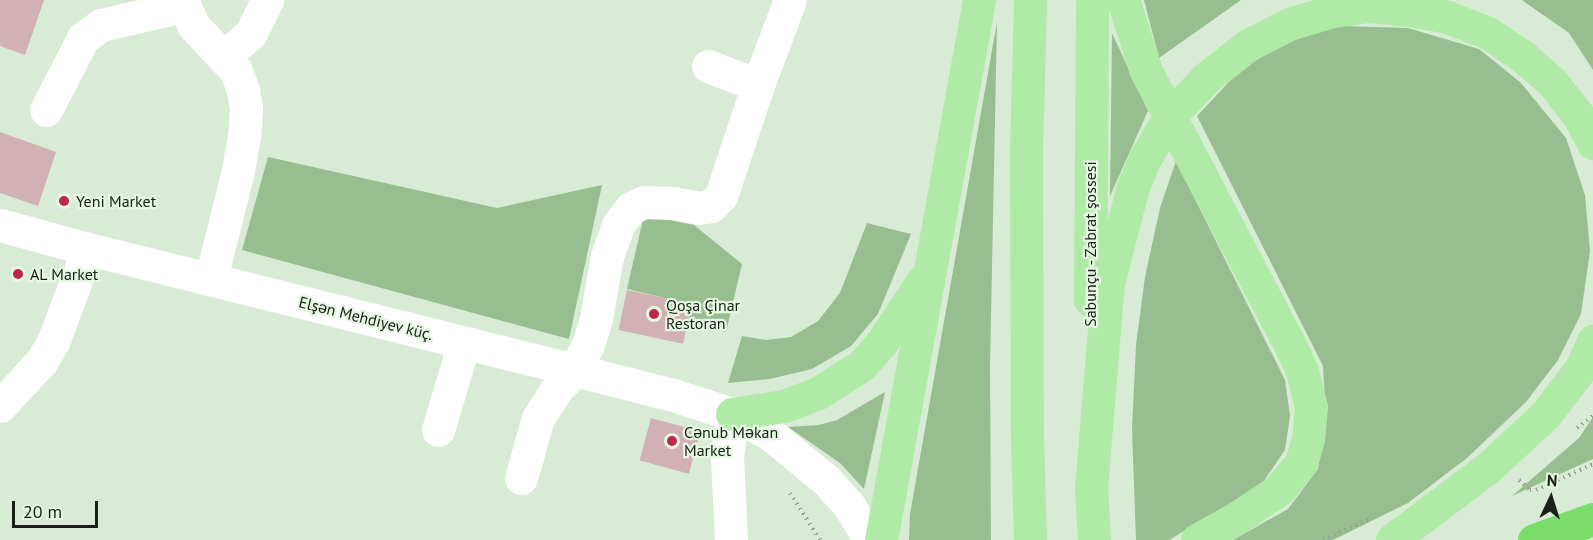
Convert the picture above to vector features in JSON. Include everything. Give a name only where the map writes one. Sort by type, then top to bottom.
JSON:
[{"type":"highway","points":[[1534,540],[1593,519]]},
{"type":"main road","points":[[881,540],[979,0]]},
{"type":"main road","points":[[1030,0],[1026,153],[1030,540]]},
{"type":"main road","name":"Sabunçu - Zabrat şossesi","points":[[1091,488],[1092,0]]},
{"type":"main road","points":[[1123,0],[1146,71],[1290,345],[1302,371],[1311,407],[1308,439],[1301,463],[1278,490],[1238,517],[1197,540]]},
{"type":"main road","points":[[1094,540],[1091,488],[1108,283],[1117,239],[1132,189],[1144,160],[1170,116],[1206,78],[1248,45],[1289,24],[1333,11],[1369,6],[1409,10],[1447,17],[1488,33],[1521,55],[1552,82],[1578,115],[1593,143]]},
{"type":"main road","points":[[732,414],[784,406],[818,393],[862,365],[882,342],[932,268]]},
{"type":"main road","points":[[1392,540],[1489,467],[1546,414],[1581,368],[1593,341]]},
{"type":"street","points":[[225,57],[251,33],[267,0]]},
{"type":"street","points":[[521,478],[538,418],[556,390],[575,370],[588,345],[596,319],[607,256],[618,225],[631,208],[644,202],[673,203],[698,208],[711,206],[721,196],[758,85],[790,0]]},
{"type":"street","points":[[46,110],[83,38],[101,25],[183,3],[193,25],[236,71],[243,90],[244,136],[211,278]]},
{"type":"street","points":[[708,66],[758,85]]},
{"type":"street","name":"Elşən Mehdiyev küç.","points":[[0,225],[673,395],[732,414],[770,434],[826,480],[850,507],[870,540]]},
{"type":"street","points":[[0,405],[41,362],[53,342],[88,249]]},
{"type":"street","points":[[438,430],[464,343]]},
{"type":"street","points":[[731,540],[727,458],[732,414]]},
{"type":"green space","points":[[1144,0],[1241,0],[1159,58]]},
{"type":"green space","points":[[1522,0],[1593,0],[1593,70],[1569,33]]},
{"type":"green space","points":[[997,22],[990,366],[991,540],[909,540],[910,514]]},
{"type":"green space","points":[[1340,26],[1408,28],[1479,49],[1520,82],[1566,138],[1585,195],[1590,251],[1581,314],[1558,360],[1526,402],[1467,458],[1408,503],[1333,540],[1233,540],[1288,509],[1318,469],[1326,419],[1323,366],[1197,116],[1244,66],[1298,38]]},
{"type":"green space","points":[[1112,33],[1148,111],[1110,196]]},
{"type":"green space","points":[[268,157],[497,208],[602,185],[569,339],[242,250]]},
{"type":"green space","points":[[1176,161],[1285,380],[1290,416],[1285,450],[1261,485],[1169,540],[1136,540],[1132,429],[1136,345],[1145,277],[1160,208]]},
{"type":"green space","points":[[644,215],[694,225],[742,264],[726,332],[687,325],[691,304],[627,289]]},
{"type":"green space","points":[[867,223],[911,234],[878,314],[851,346],[812,369],[770,379],[728,383],[742,336],[766,340],[791,337],[818,321],[840,293]]},
{"type":"green space","points":[[885,392],[864,489],[840,463],[788,427],[819,425],[837,420]]},
{"type":"green space","points":[[1593,417],[1593,459],[1512,496],[1579,438]]},
{"type":"building","points":[[0,0],[44,0],[25,55],[0,46]]},
{"type":"building","points":[[0,132],[56,152],[38,206],[0,193]]},
{"type":"building","points":[[627,290],[692,304],[683,344],[618,330]]},
{"type":"building","points":[[651,418],[700,431],[689,474],[640,461]]},
{"type":"place","name":"Yeni Market","points":[[64,201]]},
{"type":"place","name":"AL Market","points":[[18,274]]},
{"type":"place","name":"Qoşa Çinar Restoran","points":[[654,314]]},
{"type":"place","name":"Cənub Məkan Market","points":[[672,441]]}]
